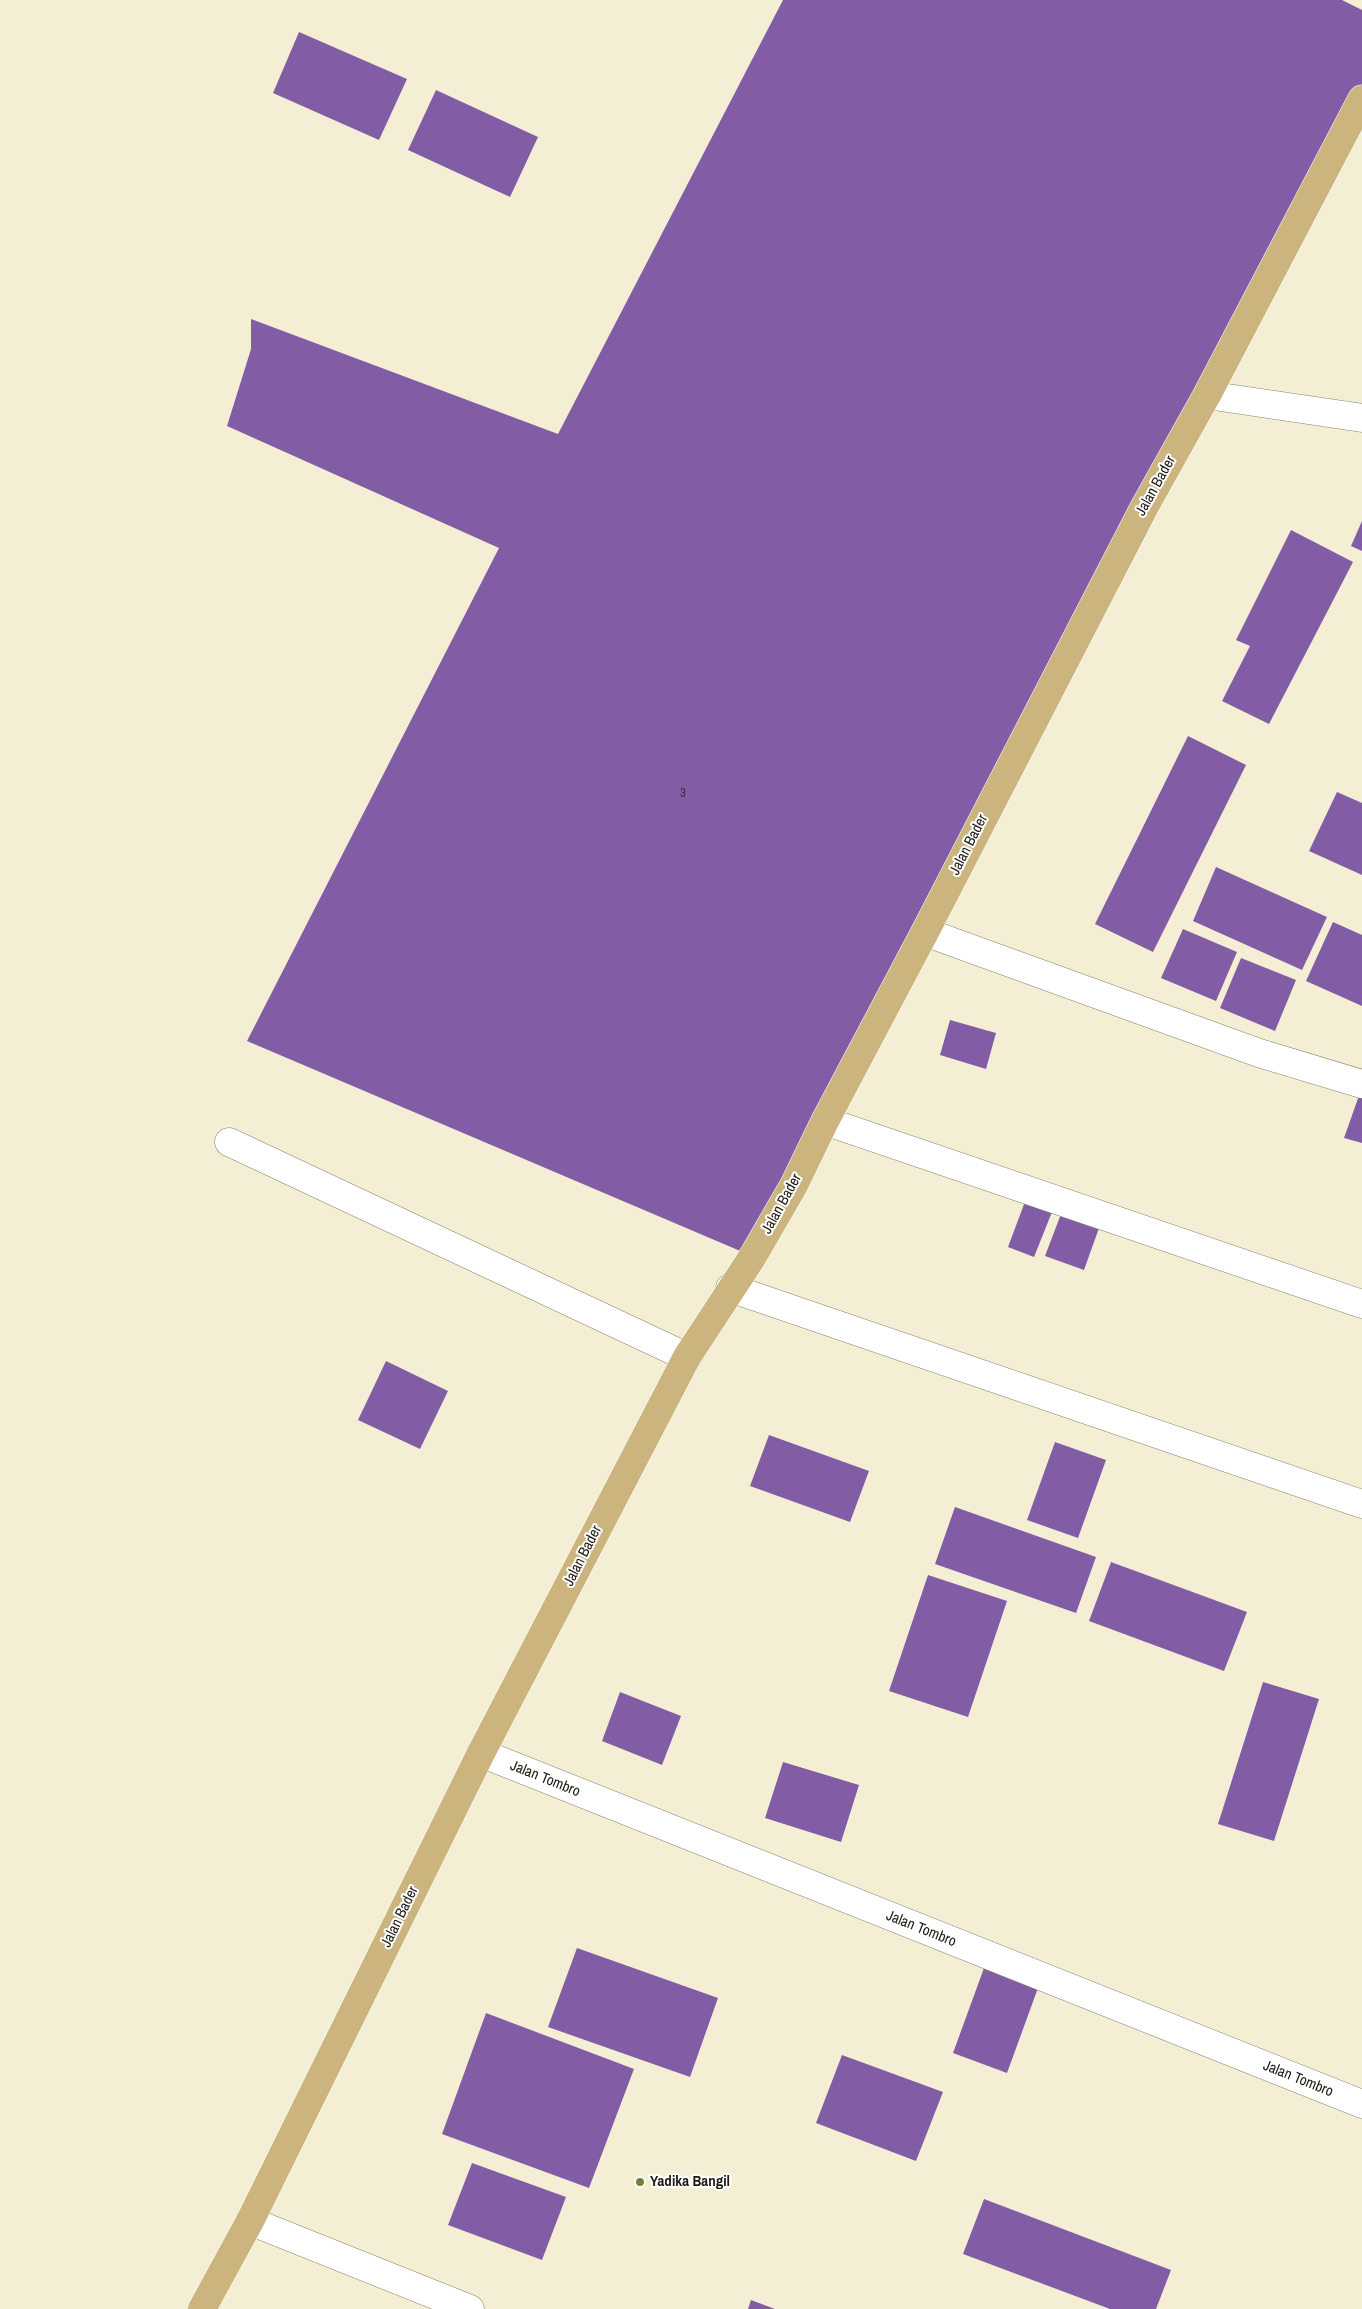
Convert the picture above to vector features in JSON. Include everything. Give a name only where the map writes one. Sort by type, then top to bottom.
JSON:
[{"type":"main road","name":"Jalan Bader","points":[[202,2309],[250,2220],[481,1753],[687,1356],[730,1288],[753,1256],[794,1185],[825,1121],[1145,506],[1207,395],[1362,98]]},
{"type":"street","points":[[1207,395],[1362,418]]},
{"type":"street","points":[[925,932],[1260,1053],[1362,1084]]},
{"type":"street","points":[[825,1121],[1362,1304]]},
{"type":"street","points":[[228,1142],[687,1356]]},
{"type":"street","points":[[730,1288],[1362,1504]]},
{"type":"street","name":"Jalan Tombro","points":[[481,1753],[1362,2104]]},
{"type":"street","points":[[250,2220],[470,2309]]},
{"type":"building","points":[[783,0],[1342,0],[1362,10],[1362,88],[752,1256],[247,1041],[499,548],[227,426],[251,349],[251,319],[558,434]]},
{"type":"building","points":[[299,32],[407,79],[379,140],[273,93]]},
{"type":"building","points":[[436,90],[538,137],[510,197],[408,150]]},
{"type":"building","points":[[1362,521],[1362,551],[1351,546]]},
{"type":"building","points":[[1291,530],[1353,562],[1269,724],[1222,701],[1250,646],[1236,640]]},
{"type":"building","points":[[1188,736],[1246,765],[1153,952],[1095,924]]},
{"type":"building","points":[[1337,792],[1362,803],[1362,875],[1309,851]]},
{"type":"building","points":[[1216,867],[1327,917],[1302,970],[1193,921]]},
{"type":"building","points":[[1333,922],[1362,935],[1362,1006],[1306,981]]},
{"type":"building","points":[[1183,929],[1237,952],[1216,1001],[1161,978]]},
{"type":"building","points":[[1241,958],[1296,980],[1275,1031],[1220,1008]]},
{"type":"building","points":[[950,1020],[996,1033],[986,1069],[940,1055]]},
{"type":"building","points":[[1362,1087],[1362,1143],[1344,1138]]},
{"type":"building","points":[[1029,1191],[1056,1202],[1034,1257],[1008,1247]]},
{"type":"building","points":[[1061,1214],[1099,1228],[1084,1270],[1045,1256]]},
{"type":"building","points":[[386,1361],[448,1391],[420,1449],[358,1420]]},
{"type":"building","points":[[769,1435],[869,1471],[850,1522],[750,1486]]},
{"type":"building","points":[[1055,1442],[1106,1460],[1078,1538],[1027,1520]]},
{"type":"building","points":[[955,1507],[1096,1557],[1076,1613],[935,1564]]},
{"type":"building","points":[[1111,1562],[1247,1612],[1224,1671],[1089,1621]]},
{"type":"building","points":[[928,1575],[1007,1601],[968,1717],[889,1691]]},
{"type":"building","points":[[1263,1682],[1319,1699],[1274,1841],[1218,1824]]},
{"type":"building","points":[[620,1692],[681,1716],[662,1765],[602,1741]]},
{"type":"building","points":[[783,1762],[859,1785],[841,1842],[765,1818]]},
{"type":"building","points":[[577,1948],[718,1998],[690,2077],[548,2027]]},
{"type":"building","points":[[984,1968],[1038,1988],[1007,2073],[953,2053]]},
{"type":"building","points":[[486,2013],[634,2069],[589,2188],[442,2134]]},
{"type":"building","points":[[842,2055],[943,2092],[916,2161],[816,2123]]},
{"type":"building","points":[[472,2163],[566,2197],[542,2260],[448,2225]]},
{"type":"building","points":[[984,2199],[1171,2270],[1156,2309],[1110,2309],[963,2254]]},
{"type":"building","points":[[751,2300],[775,2309],[748,2309]]},
{"type":"place","name":"Yadika Bangil","points":[[640,2182]]}]
